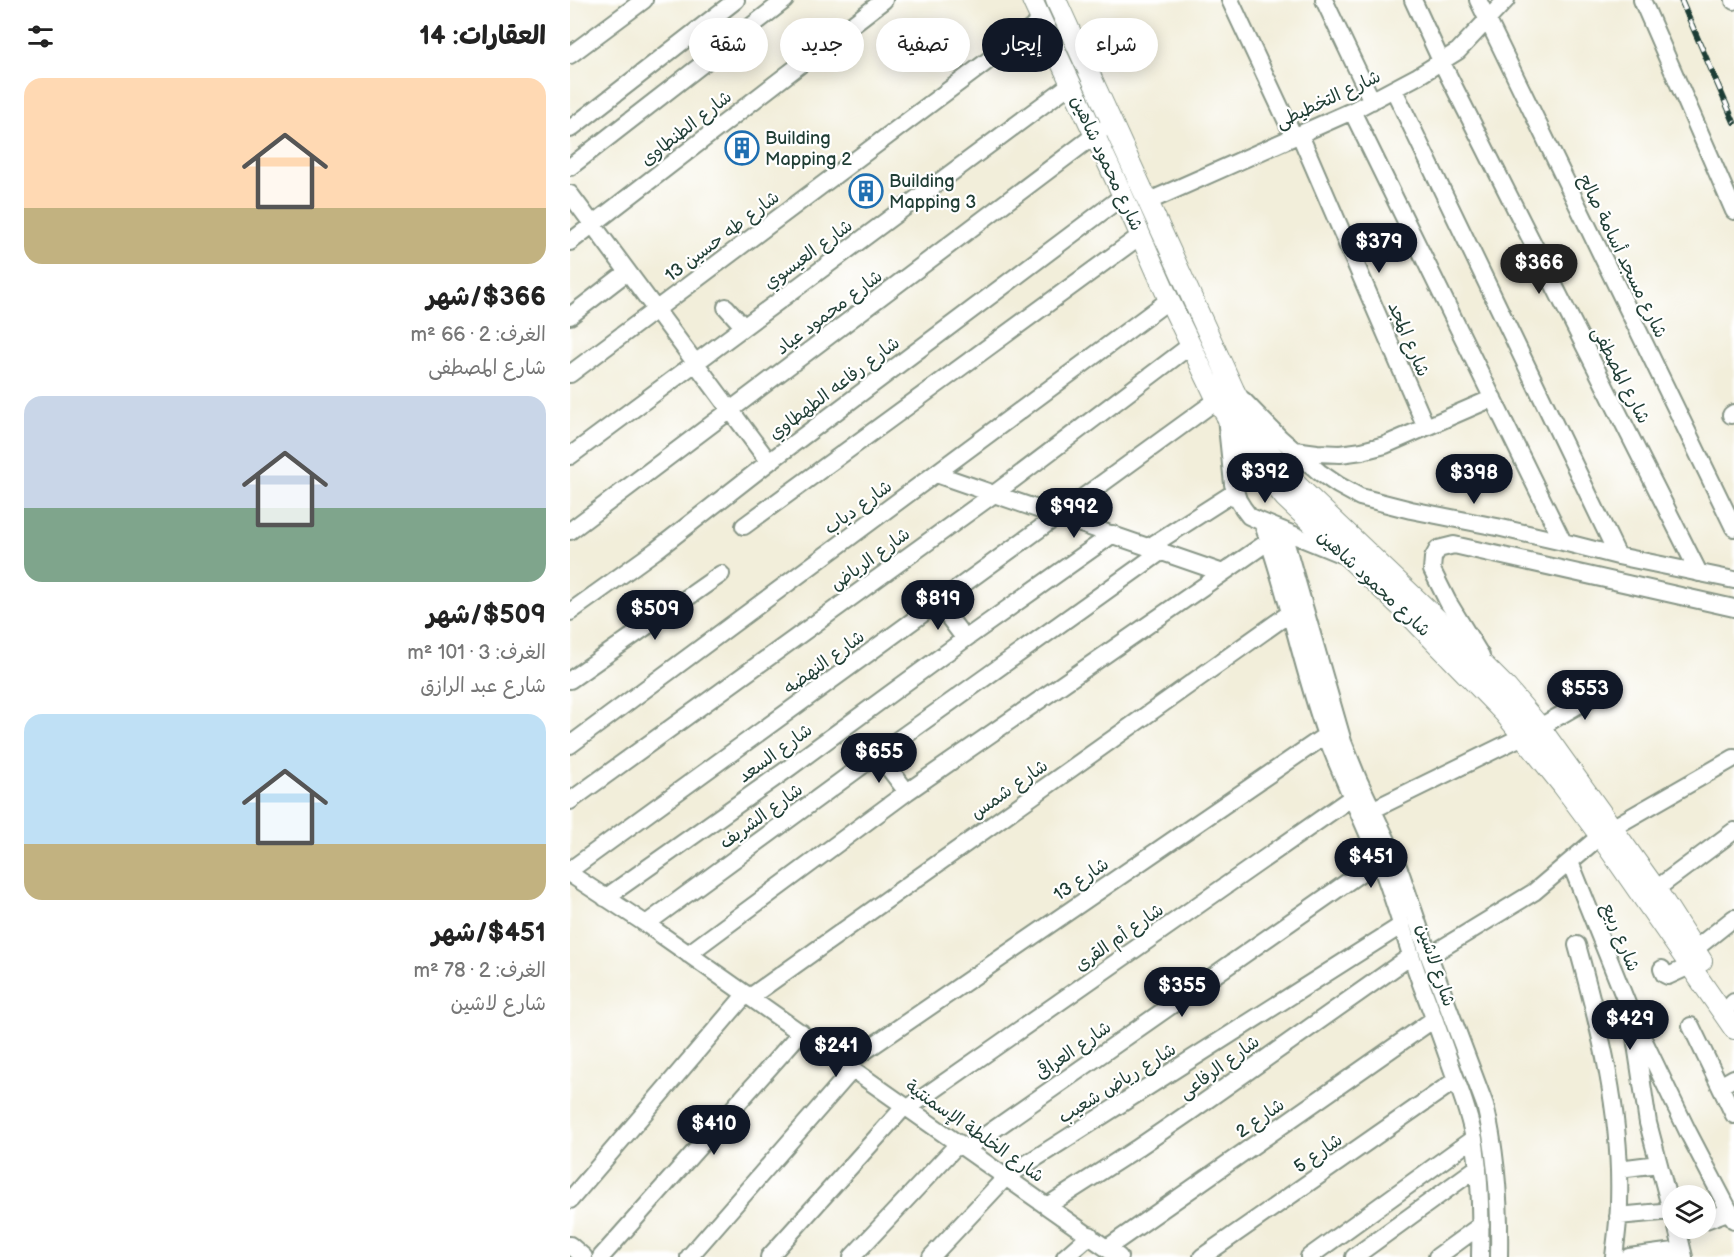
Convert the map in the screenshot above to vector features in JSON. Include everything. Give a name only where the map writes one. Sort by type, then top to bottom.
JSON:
[{"type":"main road","name":"شارع محمود شاهين","points":[[1032,0],[1040,18]]},
{"type":"main road","name":"شارع محمود شاهين","points":[[1056,0],[1147,202],[1247,451],[1265,475],[1303,516],[1447,653],[1504,713],[1531,731]]},
{"type":"main road","name":"شارع محمود شاهين","points":[[1063,67],[1168,300],[1191,345],[1226,401],[1255,431],[1298,486],[1413,594],[1489,670],[1606,832],[1692,958],[1733,1005]]},
{"type":"main road","name":"شارع محمود شاهين","points":[[1606,832],[1656,889],[1692,958],[1734,1029]]},
{"type":"street","points":[[570,55],[644,0]]},
{"type":"street","points":[[570,129],[736,0]]},
{"type":"street","points":[[570,167],[785,0]]},
{"type":"street","name":"شارع الطنطاوى","points":[[570,242],[884,0]]},
{"type":"street","name":"شارع المجد","points":[[1230,0],[1297,136],[1426,427]]},
{"type":"street","points":[[1324,0],[1372,101]]},
{"type":"street","name":"شارع المصطفى","points":[[1413,0],[1442,63],[1699,573]]},
{"type":"street","name":"شارع مسجد أسامة صالح","points":[[1478,0],[1734,528]]},
{"type":"street","name":"شارع التخطيطى","points":[[1147,202],[1352,111],[1442,63],[1458,51],[1506,0]]},
{"type":"street","points":[[1642,0],[1734,211]]},
{"type":"street","name":"شارع طه حسين 13","points":[[570,374],[982,65]]},
{"type":"street","name":"شارع العيسوي","points":[[570,456],[1071,84]]},
{"type":"street","points":[[1394,90],[1618,556]]},
{"type":"street","points":[[1352,111],[1563,542]]},
{"type":"street","name":"شارع محمود عياد","points":[[570,531],[1111,123]]},
{"type":"street","points":[[570,194],[769,462]]},
{"type":"street","name":"شارع رفاعه الطهطاوي","points":[[570,612],[655,551],[769,462],[1123,196]]},
{"type":"street","points":[[744,526],[1140,236]]},
{"type":"street","points":[[570,316],[627,272]]},
{"type":"street","name":"شارع دياب","points":[[570,745],[1168,300]]},
{"type":"street","points":[[726,307],[743,326]]},
{"type":"street","name":"شارع الرياض","points":[[570,801],[994,494],[1191,345]]},
{"type":"street","points":[[1294,450],[1340,454],[1385,445],[1493,398]]},
{"type":"street","points":[[1226,401],[1294,450],[1319,472],[1360,497],[1734,580]]},
{"type":"street","points":[[1226,401],[1235,492]]},
{"type":"street","name":"شارع النهضه","points":[[570,872],[1058,516],[1226,401]]},
{"type":"street","points":[[936,474],[1222,573]]},
{"type":"street","name":"شارع لاشين","points":[[1235,492],[1249,516],[1262,522],[1275,536],[1351,798],[1379,860],[1402,900],[1429,956],[1485,1105],[1498,1178],[1499,1257]]},
{"type":"street","name":"شارع الشريف","points":[[646,924],[1235,492]]},
{"type":"street","name":"شارع السعد","points":[[605,898],[1113,534]]},
{"type":"street","points":[[688,954],[907,792],[1275,536],[1349,558]]},
{"type":"street","points":[[1489,670],[1448,602],[1432,570],[1432,558],[1438,549],[1454,545],[1734,608]]},
{"type":"street","name":"شارع لاشين","points":[[1283,561],[1290,613],[1315,702],[1350,760],[1391,849],[1402,900],[1402,925],[1474,1138],[1481,1225],[1480,1257]]},
{"type":"street","points":[[570,680],[721,574]]},
{"type":"street","points":[[938,603],[965,639]]},
{"type":"street","name":"شارع شمس","points":[[570,1200],[748,996],[1290,613]]},
{"type":"street","points":[[1372,810],[1531,731],[1613,685]]},
{"type":"street","name":"شارع 13","points":[[849,1066],[1332,731]]},
{"type":"street","points":[[878,754],[907,792]]},
{"type":"street","points":[[1429,956],[1514,905],[1553,878],[1606,832],[1734,758]]},
{"type":"street","name":"شارع أم القرى","points":[[769,1257],[907,1107],[1351,798]]},
{"type":"street","points":[[1656,889],[1734,831]]},
{"type":"street","name":"شارع العراقى","points":[[852,1257],[963,1146],[1379,860]]},
{"type":"street","name":"شارع ربيع","points":[[1570,862],[1632,1016],[1688,1132],[1732,1215]]},
{"type":"street","name":"شارع الخلطة الإسمنتية","points":[[570,872],[1113,1253]]},
{"type":"street","points":[[1662,969],[1668,976],[1692,958],[1734,918]]},
{"type":"street","name":"شارع رياض شعيب","points":[[931,1257],[1006,1176],[1402,925]]},
{"type":"street","points":[[1577,945],[1602,1040],[1611,1095],[1618,1169],[1618,1216],[1614,1257]]},
{"type":"street","name":"شارع الرفاعى","points":[[1047,1206],[1190,1112],[1411,956]]},
{"type":"street","points":[[1632,1016],[1645,1108],[1665,1185]]},
{"type":"street","name":"شارع 2","points":[[1113,1253],[1434,1019]]},
{"type":"street","points":[[1691,1026],[1727,1082],[1734,1115]]},
{"type":"street","points":[[601,1257],[801,1032]]},
{"type":"street","points":[[689,1257],[849,1066]]},
{"type":"street","name":"شارع 5","points":[[1202,1257],[1456,1080]]},
{"type":"street","points":[[1309,1257],[1474,1138]]},
{"type":"street","points":[[1618,1169],[1658,1164]]},
{"type":"street","points":[[1354,1257],[1478,1173],[1498,1178]]},
{"type":"street","points":[[1716,1218],[1732,1215]]},
{"type":"street","points":[[1618,1216],[1662,1221]]},
{"type":"street","points":[[1437,1257],[1481,1225]]},
{"type":"street","points":[[1065,1257],[1090,1235]]},
{"type":"street","points":[[570,1245],[584,1257]]},
{"type":"street","points":[[1629,1257],[1683,1253]]},
{"type":"railway","points":[[1681,0],[1734,122]]},
{"type":"place","name":"Building Mapping 2","points":[[742,148]]},
{"type":"place","name":"Building Mapping 3","points":[[866,191]]}]
